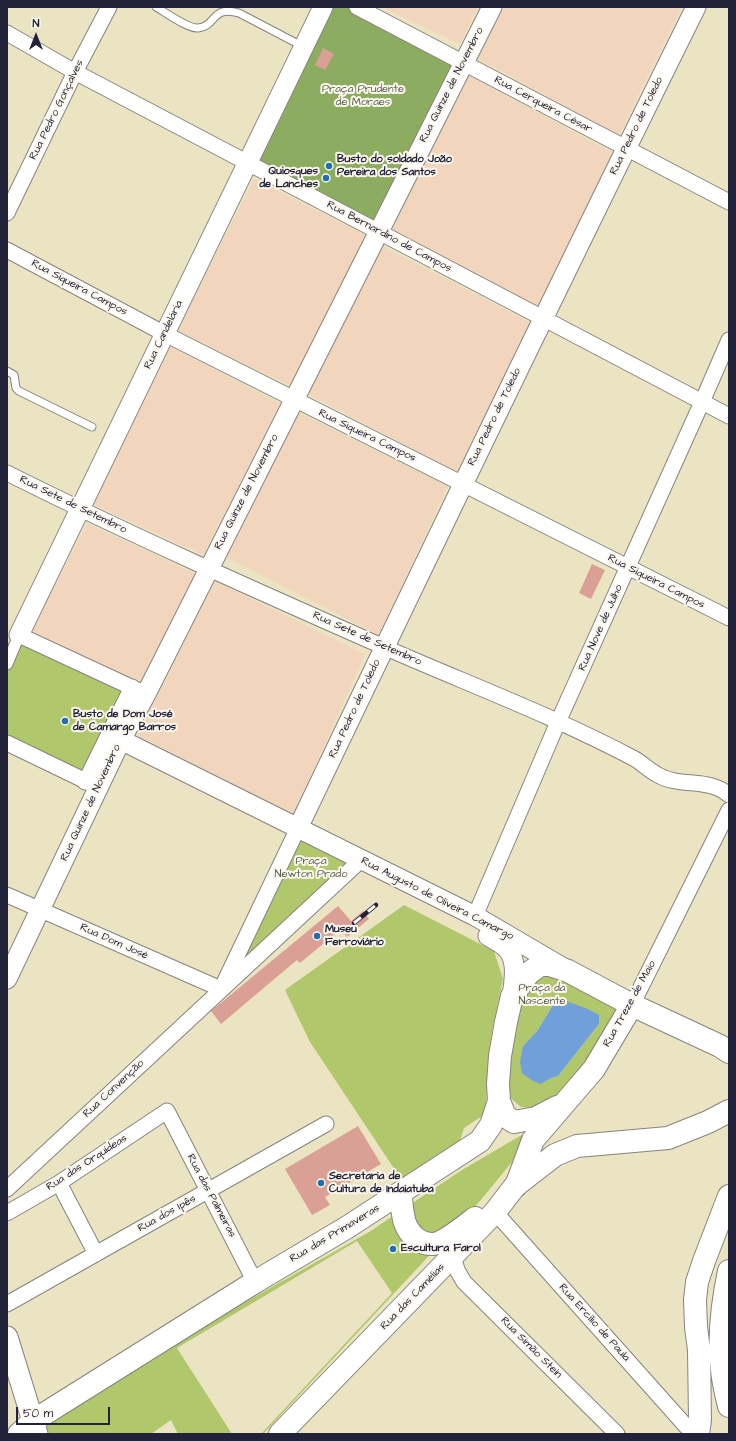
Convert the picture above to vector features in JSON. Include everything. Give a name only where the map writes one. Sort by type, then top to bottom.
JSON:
[{"type":"main road","points":[[512,996],[529,973],[540,965],[550,965],[568,971]]},
{"type":"main road","name":"Rua Augusto de Oliveira Camargo","points":[[568,971],[632,1005],[726,1048]]},
{"type":"main road","name":"Rua das Primaveras","points":[[29,1430],[255,1282],[346,1228],[480,1141],[491,1126],[499,1102],[498,1084],[500,1056],[512,996]]},
{"type":"main road","name":"Rua Treze de Maio","points":[[515,1186],[533,1140],[594,1069],[632,1005]]},
{"type":"main road","points":[[499,1102],[505,1116],[514,1122],[536,1118],[565,1102]]},
{"type":"main road","name":"Rua das Camélias","points":[[280,1434],[495,1212],[515,1186],[555,1155],[576,1146],[668,1138],[718,1124],[729,1111]]},
{"type":"main road","points":[[400,1193],[405,1222],[408,1230],[414,1238],[425,1243],[434,1244],[466,1226],[515,1186]]},
{"type":"main road","points":[[712,1434],[696,1327],[695,1300],[697,1282],[729,1196]]},
{"type":"main road","points":[[729,1271],[721,1313],[720,1337],[722,1368],[729,1406]]},
{"type":"main road","points":[[7,1337],[29,1430]]},
{"type":"main road","points":[[698,1434],[700,1420],[699,1350]]},
{"type":"street","name":"Rua Pedro Gonçalves","points":[[7,213],[75,72],[109,7]]},
{"type":"street","name":"Rua Candelária","points":[[7,664],[13,645],[323,7]]},
{"type":"street","name":"Rua Cerqueira César","points":[[357,7],[729,202]]},
{"type":"street","name":"Rua Quinze de Novembro","points":[[7,979],[40,910],[92,784],[121,740],[139,690],[208,568],[492,7]]},
{"type":"street","name":"Rua Pedro de Toledo","points":[[298,828],[462,484],[696,7]]},
{"type":"street","name":"Rua Bernardino de Campos","points":[[7,33],[75,72],[729,416]]},
{"type":"street","name":"Rua Siqueira Campos","points":[[7,250],[293,400],[729,618]]},
{"type":"street","name":"Rua Nove de Julho","points":[[475,916],[558,722],[729,340]]},
{"type":"street","name":"Rua Sete de Setembro","points":[[7,473],[80,509],[208,568],[384,647],[558,722],[637,760],[659,776],[672,782],[714,785],[723,789],[729,794]]},
{"type":"street","points":[[7,743],[92,784],[139,690],[13,645]]},
{"type":"street","name":"Rua Augusto de Oliveira Camargo","points":[[121,740],[475,916],[568,971]]},
{"type":"street","name":"Rua Treze de Maio","points":[[632,1005],[729,810]]},
{"type":"street","points":[[221,989],[298,828]]},
{"type":"street","points":[[221,989],[361,860]]},
{"type":"street","name":"Rua Dom José","points":[[7,895],[221,989]]},
{"type":"street","name":"Rua das Primaveras","points":[[475,916],[478,930],[506,947],[512,958],[515,968],[512,996]]},
{"type":"street","name":"Rua Convenção","points":[[7,1189],[221,989]]},
{"type":"street","name":"Rua das Orquídeas","points":[[7,1213],[59,1183],[166,1111]]},
{"type":"street","name":"Rua das Palmeiras","points":[[166,1111],[255,1282]]},
{"type":"street","name":"Rua dos Ipês","points":[[7,1304],[326,1124]]},
{"type":"street","points":[[59,1183],[96,1254]]},
{"type":"street","name":"Rua Ercílio de Paula","points":[[495,1212],[693,1434]]},
{"type":"street","name":"Rua Simão Stein","points":[[453,1255],[457,1270],[464,1282],[617,1434]]},
{"type":"lane","points":[[156,7],[189,26],[198,28],[208,24],[219,12],[229,10],[239,13],[304,47]]},
{"type":"lane","points":[[7,371],[14,375],[16,388],[19,391],[92,427]]},
{"type":"shaded area","points":[[382,7],[478,7],[460,44]]},
{"type":"shaded area","points":[[502,7],[682,7],[619,135],[477,58]]},
{"type":"shaded area","points":[[468,75],[613,153],[538,307],[389,228]]},
{"type":"shaded area","points":[[254,179],[368,236],[292,387],[177,330]]},
{"type":"shaded area","points":[[379,244],[531,323],[457,472],[304,392]]},
{"type":"shaded area","points":[[169,346],[280,403],[203,555],[93,504]]},
{"type":"shaded area","points":[[299,412],[448,486],[379,635],[227,558]]},
{"type":"shaded area","points":[[87,523],[196,574],[141,682],[32,631]]},
{"type":"shaded area","points":[[215,581],[365,654],[293,816],[136,739]]},
{"type":"green space","name":"Praça Prudente de Moraes","points":[[323,7],[357,7],[464,63],[378,232],[248,163]]},
{"type":"green space","points":[[19,635],[132,687],[85,782],[7,743],[7,661]]},
{"type":"green space","name":"Praça Newton Prado","points":[[298,828],[361,860],[221,989]]},
{"type":"green space","points":[[404,905],[494,951],[503,979],[492,1031],[485,1114],[464,1128],[457,1150],[401,1179],[310,1042],[285,990]]},
{"type":"green space","name":"Praça da Nascente","points":[[544,973],[559,977],[620,1011],[565,1102],[533,1108],[521,1107],[508,1096],[507,1084],[518,1010],[530,986]],"holes":[[[555,1002],[599,1024],[558,1076],[549,1079],[523,1046],[537,1031]]]},
{"type":"green space","points":[[525,1133],[512,1162],[480,1201],[263,1434],[261,1434],[392,1293],[357,1241],[177,1348],[232,1434],[178,1434],[171,1420],[151,1434],[47,1434],[44,1430],[68,1407],[127,1369],[369,1232],[462,1170]]},
{"type":"water","points":[[563,1000],[588,1009],[599,1015],[599,1024],[558,1076],[541,1084],[533,1081],[522,1073],[520,1062],[523,1046],[537,1031],[555,1002]]},
{"type":"building","points":[[323,48],[334,54],[325,70],[315,65]]},
{"type":"building","points":[[592,564],[605,570],[591,599],[579,593]]},
{"type":"building","points":[[338,906],[351,921],[363,911],[369,919],[347,937],[341,929],[300,963],[297,960],[221,1024],[211,1011]]},
{"type":"building","name":"Secretaria de Cultura de Indaiatuba","points":[[358,1126],[381,1164],[325,1197],[330,1205],[312,1215],[285,1169]]},
{"type":"railway","points":[[354,923],[376,905]]},
{"type":"place","name":"Busto do soldado João Pereira dos Santos","points":[[329,166]]},
{"type":"place","name":"Quiosques de Lanches","points":[[326,178]]},
{"type":"place","name":"Busto de Dom José de Camargo Barros","points":[[65,721]]},
{"type":"place","name":"Museu Ferroviário","points":[[317,936]]},
{"type":"place","name":"Secretaria de Cultura de Indaiatuba","points":[[321,1183]]},
{"type":"place","name":"Escultura Farol","points":[[393,1249]]}]
